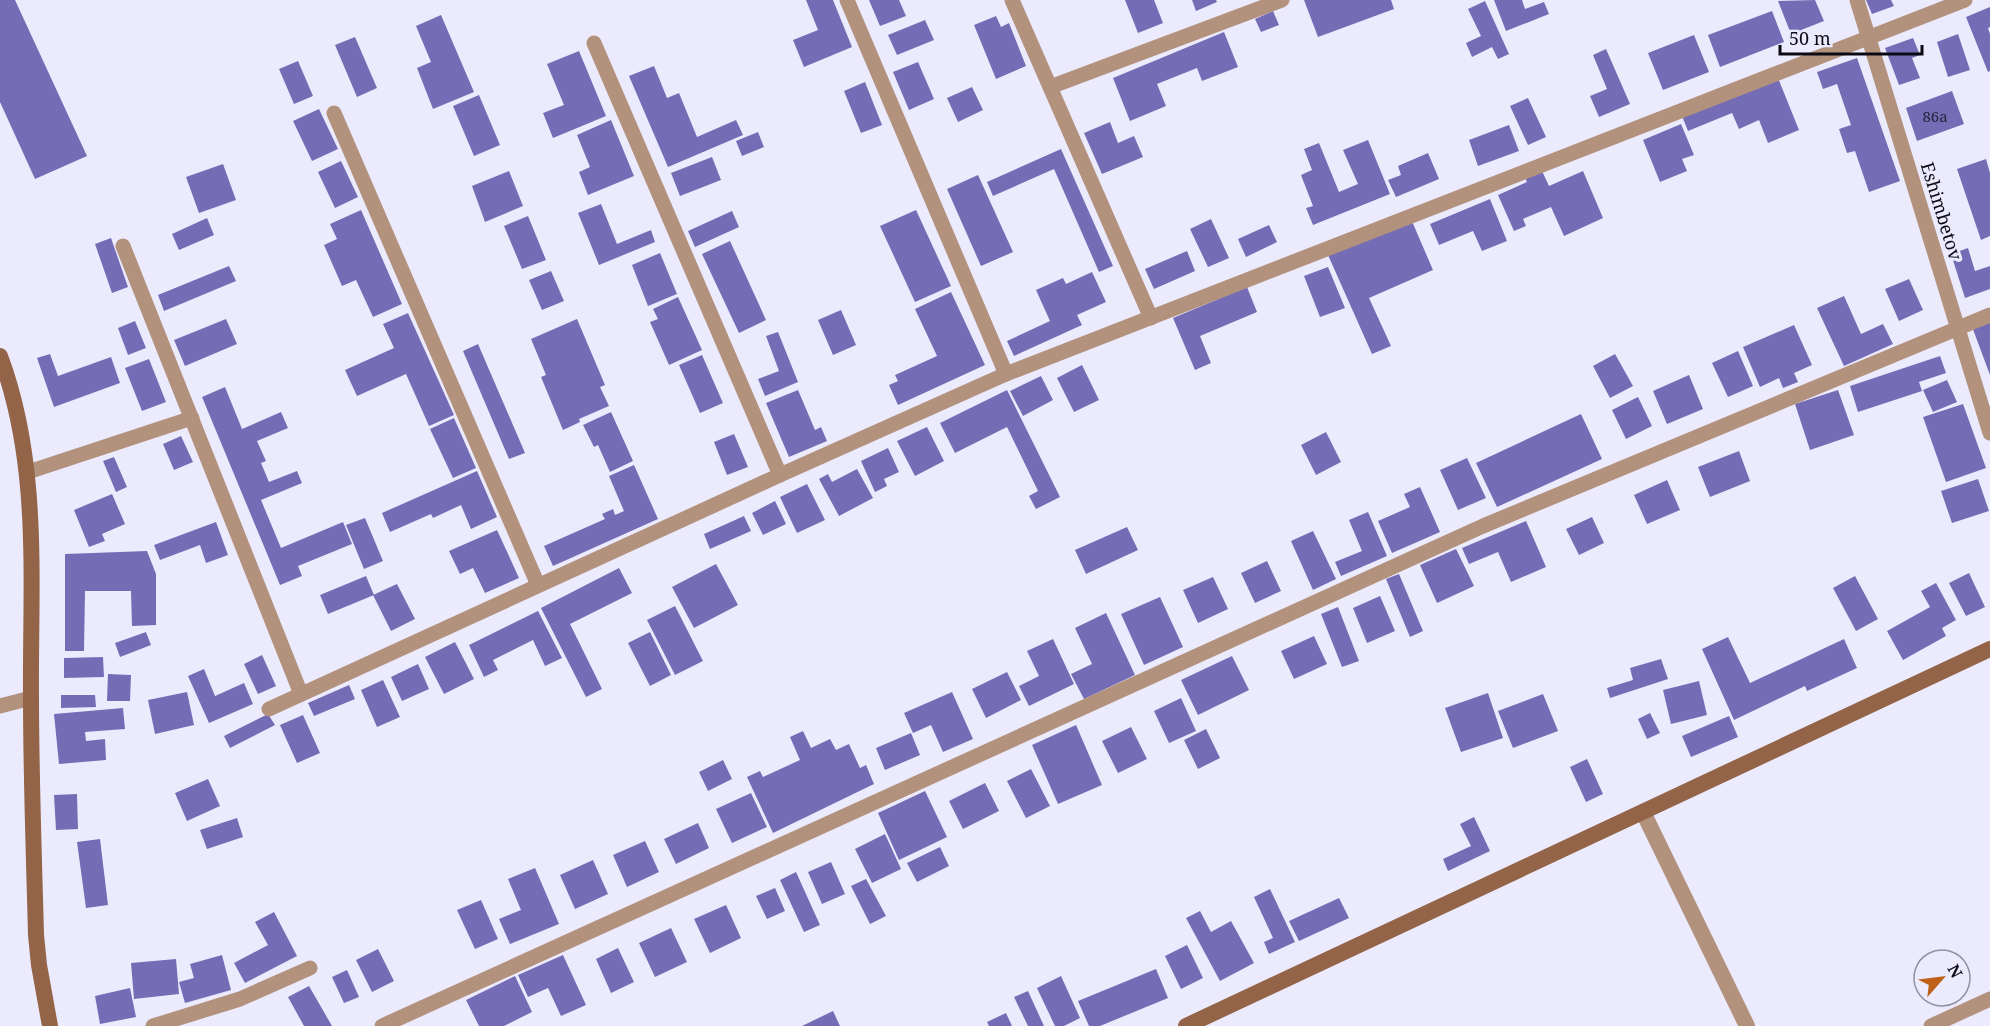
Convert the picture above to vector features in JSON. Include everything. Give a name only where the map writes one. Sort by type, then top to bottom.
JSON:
[{"type":"main road","points":[[0,356],[14,398],[28,472],[32,581],[31,698],[36,935],[50,1026]]},
{"type":"main road","points":[[1186,1026],[1990,649]]},
{"type":"street","points":[[847,0],[1006,374]]},
{"type":"street","points":[[1012,0],[1151,318]]},
{"type":"street","points":[[1050,87],[1282,0]]},
{"type":"street","name":"Eshimbetov","points":[[1857,0],[1990,433]]},
{"type":"street","points":[[269,709],[1006,374],[1965,0]]},
{"type":"street","points":[[594,43],[780,475]]},
{"type":"street","points":[[334,113],[538,585]]},
{"type":"street","points":[[123,246],[301,694]]},
{"type":"street","points":[[382,1026],[1483,526],[1990,315]]},
{"type":"street","points":[[28,472],[192,418]]},
{"type":"street","points":[[0,706],[31,698]]},
{"type":"street","points":[[1643,812],[1747,1026]]},
{"type":"street","points":[[153,1026],[240,999],[310,968]]},
{"type":"street","points":[[1931,1026],[1990,999]]},
{"type":"building","points":[[0,0],[15,0],[87,156],[35,179],[0,102]]},
{"type":"building","points":[[806,0],[833,0],[852,47],[804,67],[793,40],[818,30]]},
{"type":"building","points":[[869,0],[899,0],[906,16],[880,26]]},
{"type":"building","points":[[1125,0],[1154,0],[1163,23],[1138,33]]},
{"type":"building","points":[[1192,0],[1216,0],[1217,2],[1196,11]]},
{"type":"building","points":[[1304,0],[1391,0],[1394,9],[1318,37]]},
{"type":"building","points":[[1494,0],[1522,0],[1525,9],[1544,2],[1549,14],[1506,31]]},
{"type":"building","points":[[1815,0],[1824,21],[1791,34],[1778,1]]},
{"type":"building","points":[[1866,0],[1891,0],[1894,6],[1872,14]]},
{"type":"building","points":[[1485,1],[1509,54],[1498,59],[1492,47],[1472,57],[1466,43],[1481,36],[1468,9]]},
{"type":"building","points":[[1990,7],[1990,27],[1988,28],[1990,71],[1988,72],[1966,17]]},
{"type":"building","points":[[1273,11],[1279,25],[1261,32],[1255,19]]},
{"type":"building","points":[[1772,11],[1784,42],[1720,67],[1708,35]]},
{"type":"building","points":[[441,15],[474,92],[433,109],[417,68],[431,62],[416,26]]},
{"type":"building","points":[[996,16],[1001,27],[1009,23],[1026,66],[996,79],[974,25]]},
{"type":"building","points":[[925,20],[934,40],[897,55],[888,35]]},
{"type":"building","points":[[1224,32],[1238,67],[1202,81],[1197,68],[1157,84],[1166,106],[1130,121],[1113,78]]},
{"type":"building","points":[[1958,34],[1970,70],[1948,77],[1937,42]]},
{"type":"building","points":[[1694,35],[1709,72],[1663,90],[1648,53]]},
{"type":"building","points":[[355,37],[377,88],[357,97],[335,45]]},
{"type":"building","points":[[1913,38],[1920,55],[1912,58],[1920,78],[1899,85],[1885,48]]},
{"type":"building","points":[[1606,49],[1630,104],[1599,117],[1590,96],[1607,89],[1593,55]]},
{"type":"building","points":[[579,51],[606,116],[553,138],[543,113],[564,105],[547,64]]},
{"type":"building","points":[[1857,58],[1900,181],[1869,192],[1855,151],[1847,153],[1839,129],[1851,125],[1837,84],[1823,89],[1817,72]]},
{"type":"building","points":[[298,61],[313,96],[294,104],[279,69]]},
{"type":"building","points":[[918,62],[934,99],[909,110],[893,72]]},
{"type":"building","points":[[654,66],[667,98],[679,93],[697,137],[736,120],[743,135],[668,167],[629,76]]},
{"type":"building","points":[[1778,78],[1799,130],[1768,143],[1759,120],[1739,129],[1732,113],[1688,131],[1682,116]]},
{"type":"building","points":[[865,82],[882,125],[861,133],[844,91]]},
{"type":"building","points":[[972,87],[983,110],[958,122],[947,98]]},
{"type":"building","points":[[1952,91],[1964,124],[1917,141],[1906,108]]},
{"type":"building","points":[[479,95],[500,145],[474,156],[453,106]]},
{"type":"building","points":[[1528,98],[1546,137],[1528,145],[1510,106]]},
{"type":"building","points":[[319,109],[338,149],[312,161],[293,121]]},
{"type":"building","points":[[611,120],[634,176],[588,195],[579,172],[590,167],[577,135]]},
{"type":"building","points":[[1110,122],[1118,143],[1134,136],[1143,157],[1102,174],[1084,133]]},
{"type":"building","points":[[1681,124],[1694,155],[1682,159],[1687,171],[1660,182],[1643,140]]},
{"type":"building","points":[[1509,125],[1519,151],[1478,166],[1469,140]]},
{"type":"building","points":[[758,132],[764,147],[742,156],[736,141]]},
{"type":"building","points":[[1368,140],[1390,194],[1313,225],[1306,208],[1313,206],[1301,175],[1312,170],[1304,149],[1319,143],[1339,192],[1358,184],[1343,150]]},
{"type":"building","points":[[1061,149],[1113,266],[1099,272],[1054,169],[993,196],[987,182]]},
{"type":"building","points":[[1428,153],[1439,179],[1396,197],[1388,180],[1401,175],[1398,166]]},
{"type":"building","points":[[712,157],[721,180],[680,196],[671,173]]},
{"type":"building","points":[[1986,159],[1990,173],[1990,236],[1981,240],[1957,169]]},
{"type":"building","points":[[341,161],[358,197],[335,208],[318,172]]},
{"type":"building","points":[[223,164],[236,200],[199,213],[186,177]]},
{"type":"building","points":[[509,171],[523,206],[485,222],[472,186]]},
{"type":"building","points":[[1542,171],[1549,186],[1583,171],[1603,218],[1564,236],[1551,207],[1523,219],[1526,226],[1514,231],[1498,195],[1527,182],[1525,178]]},
{"type":"building","points":[[978,175],[1013,252],[981,266],[947,189]]},
{"type":"building","points":[[1490,199],[1507,241],[1482,251],[1473,231],[1439,245],[1430,224]]},
{"type":"building","points":[[601,204],[617,244],[651,230],[655,242],[599,265],[578,213]]},
{"type":"building","points":[[361,210],[402,304],[373,317],[356,280],[342,286],[324,245],[337,239],[330,224]]},
{"type":"building","points":[[916,210],[951,286],[915,302],[880,226]]},
{"type":"building","points":[[732,211],[739,227],[695,247],[688,231]]},
{"type":"building","points":[[528,216],[546,260],[522,269],[504,226]]},
{"type":"building","points":[[207,218],[214,235],[179,250],[172,234]]},
{"type":"building","points":[[1211,219],[1229,258],[1208,267],[1190,229]]},
{"type":"building","points":[[1411,219],[1433,270],[1369,298],[1391,346],[1372,354],[1328,255]]},
{"type":"building","points":[[1269,225],[1277,242],[1246,257],[1238,239]]},
{"type":"building","points":[[111,238],[128,287],[112,293],[95,244]]},
{"type":"building","points":[[730,241],[766,320],[739,333],[702,254]]},
{"type":"building","points":[[1968,248],[1975,271],[1990,266],[1990,289],[1965,298],[1951,254]]},
{"type":"building","points":[[1187,251],[1195,271],[1154,289],[1145,269]]},
{"type":"building","points":[[660,253],[677,294],[648,306],[632,265]]},
{"type":"building","points":[[229,266],[236,281],[164,311],[158,295]]},
{"type":"building","points":[[1328,267],[1345,308],[1320,317],[1304,276]]},
{"type":"building","points":[[551,271],[564,301],[542,310],[529,280]]},
{"type":"building","points":[[1092,272],[1106,302],[1077,315],[1082,325],[1014,356],[1007,341],[1050,321],[1036,290],[1063,278],[1066,284]]},
{"type":"building","points":[[1909,279],[1923,310],[1899,321],[1885,289]]},
{"type":"building","points":[[1247,287],[1257,312],[1200,336],[1211,363],[1195,370],[1173,318]]},
{"type":"building","points":[[951,292],[985,365],[898,405],[889,385],[898,381],[895,375],[937,356],[915,309]]},
{"type":"building","points":[[1844,296],[1861,334],[1883,324],[1893,344],[1844,366],[1817,308]]},
{"type":"building","points":[[678,297],[702,350],[669,365],[650,322],[658,319],[653,309]]},
{"type":"building","points":[[841,310],[856,345],[833,355],[818,320]]},
{"type":"building","points":[[408,313],[454,415],[429,426],[406,374],[357,396],[345,370],[394,348],[383,324]]},
{"type":"building","points":[[1990,317],[1990,375],[1971,324]]},
{"type":"building","points":[[226,319],[237,344],[185,366],[174,340]]},
{"type":"building","points":[[577,319],[605,385],[600,387],[609,406],[579,419],[580,422],[563,430],[541,377],[546,375],[531,339]]},
{"type":"building","points":[[135,321],[146,348],[128,355],[118,328]]},
{"type":"building","points":[[1794,325],[1812,365],[1794,373],[1798,382],[1783,388],[1779,378],[1760,387],[1743,347]]},
{"type":"building","points":[[778,332],[798,382],[765,396],[758,379],[779,371],[766,336]]},
{"type":"building","points":[[478,344],[525,453],[509,459],[463,351]]},
{"type":"building","points":[[1738,351],[1753,386],[1728,397],[1712,363]]},
{"type":"building","points":[[50,354],[58,376],[111,357],[120,383],[54,407],[37,358]]},
{"type":"building","points":[[1615,354],[1633,386],[1610,398],[1593,366]]},
{"type":"building","points":[[702,355],[723,403],[700,413],[679,365]]},
{"type":"building","points":[[1940,356],[1946,373],[1919,382],[1922,391],[1858,412],[1850,386]]},
{"type":"building","points":[[149,359],[166,402],[142,411],[125,368]]},
{"type":"building","points":[[1082,365],[1099,400],[1074,412],[1057,378]]},
{"type":"building","points":[[1689,375],[1703,409],[1667,424],[1653,391]]},
{"type":"building","points":[[1041,376],[1053,400],[1023,416],[1010,391]]},
{"type":"building","points":[[1947,380],[1957,402],[1933,412],[1923,390]]},
{"type":"building","points":[[225,387],[242,429],[281,412],[288,428],[257,441],[266,461],[261,463],[269,482],[297,471],[302,483],[261,500],[281,548],[343,522],[352,544],[298,566],[302,576],[280,585],[202,397]]},
{"type":"building","points":[[798,390],[815,430],[821,427],[827,441],[789,457],[766,403]]},
{"type":"building","points":[[1007,390],[1060,497],[1036,509],[1029,496],[1038,491],[1007,427],[955,453],[940,423]]},
{"type":"building","points":[[1838,390],[1854,435],[1810,450],[1795,404]]},
{"type":"building","points":[[1638,397],[1652,426],[1626,439],[1612,410]]},
{"type":"building","points":[[1963,404],[1986,468],[1946,482],[1923,417]]},
{"type":"building","points":[[611,412],[633,461],[610,472],[598,445],[594,447],[583,425]]},
{"type":"building","points":[[1581,414],[1602,459],[1497,507],[1476,463]]},
{"type":"building","points":[[454,418],[476,468],[453,478],[430,429]]},
{"type":"building","points":[[927,427],[944,461],[915,476],[897,441]]},
{"type":"building","points":[[1326,432],[1341,462],[1316,475],[1301,445]]},
{"type":"building","points":[[734,434],[748,467],[727,475],[714,442]]},
{"type":"building","points":[[181,436],[193,462],[174,470],[163,444]]},
{"type":"building","points":[[888,448],[899,472],[884,479],[887,486],[875,492],[861,461]]},
{"type":"building","points":[[1739,451],[1750,481],[1710,497],[1698,467]]},
{"type":"building","points":[[114,457],[127,487],[116,492],[103,461]]},
{"type":"building","points":[[1467,458],[1486,498],[1458,510],[1440,470]]},
{"type":"building","points":[[634,465],[658,519],[553,566],[544,546],[605,519],[602,514],[613,509],[615,515],[624,511],[609,476]]},
{"type":"building","points":[[857,469],[873,498],[839,516],[819,479],[828,474],[832,482]]},
{"type":"building","points":[[477,471],[497,517],[471,529],[461,505],[433,518],[431,514],[390,532],[382,513]]},
{"type":"building","points":[[1978,479],[1989,511],[1952,523],[1941,491]]},
{"type":"building","points":[[1667,480],[1680,510],[1647,524],[1634,495]]},
{"type":"building","points":[[807,484],[825,520],[797,533],[780,497]]},
{"type":"building","points":[[1420,487],[1440,532],[1392,553],[1378,521],[1410,507],[1404,494]]},
{"type":"building","points":[[112,494],[125,524],[102,534],[105,541],[89,547],[74,510]]},
{"type":"building","points":[[775,501],[786,524],[763,535],[752,513]]},
{"type":"building","points":[[1368,512],[1387,556],[1341,576],[1335,562],[1362,551],[1349,520]]},
{"type":"building","points":[[744,516],[751,531],[710,549],[704,534]]},
{"type":"building","points":[[1592,517],[1604,543],[1579,555],[1566,529]]},
{"type":"building","points":[[365,518],[383,561],[364,569],[346,525]]},
{"type":"building","points":[[1526,521],[1546,567],[1511,582],[1498,552],[1469,564],[1462,548]]},
{"type":"building","points":[[216,522],[228,555],[206,563],[200,545],[160,560],[154,545]]},
{"type":"building","points":[[1127,527],[1138,550],[1086,574],[1075,550]]},
{"type":"building","points":[[497,530],[519,578],[485,593],[473,568],[460,574],[449,551]]},
{"type":"building","points":[[1313,531],[1336,579],[1313,590],[1291,541]]},
{"type":"building","points":[[1456,549],[1474,586],[1437,603],[1420,565]]},
{"type":"building","points":[[147,551],[156,574],[156,625],[132,626],[131,591],[85,591],[84,651],[65,651],[65,554]]},
{"type":"building","points":[[1267,561],[1281,591],[1255,603],[1241,573]]},
{"type":"building","points":[[716,564],[738,605],[694,628],[672,587]]},
{"type":"building","points":[[619,568],[632,593],[570,624],[602,689],[586,697],[541,608]]},
{"type":"building","points":[[1969,573],[1985,607],[1966,616],[1949,583]]},
{"type":"building","points":[[1399,574],[1423,631],[1410,637],[1386,579]]},
{"type":"building","points":[[366,576],[374,595],[328,614],[320,595]]},
{"type":"building","points":[[1855,576],[1878,619],[1856,631],[1833,588]]},
{"type":"building","points":[[1213,577],[1228,609],[1198,623],[1183,590]]},
{"type":"building","points":[[1936,583],[1956,620],[1942,628],[1946,636],[1903,660],[1887,631],[1930,607],[1921,591]]},
{"type":"building","points":[[397,584],[415,619],[391,631],[373,595]]},
{"type":"building","points":[[1380,596],[1395,631],[1367,643],[1353,608]]},
{"type":"building","points":[[1160,597],[1183,647],[1144,665],[1121,614]]},
{"type":"building","points":[[675,606],[703,661],[675,675],[647,620]]},
{"type":"building","points":[[1338,607],[1359,661],[1342,667],[1321,614]]},
{"type":"building","points":[[538,611],[562,658],[545,666],[533,640],[493,660],[498,670],[484,677],[469,645]]},
{"type":"building","points":[[1106,613],[1135,675],[1084,699],[1071,674],[1092,664],[1075,628]]},
{"type":"building","points":[[146,632],[151,645],[120,657],[115,643]]},
{"type":"building","points":[[650,632],[671,675],[650,686],[628,643]]},
{"type":"building","points":[[1314,636],[1327,664],[1294,679],[1281,651]]},
{"type":"building","points":[[1728,637],[1750,683],[1844,639],[1857,668],[1807,691],[1805,686],[1734,720],[1702,649]]},
{"type":"building","points":[[1053,639],[1074,684],[1029,706],[1019,686],[1039,676],[1027,651]]},
{"type":"building","points":[[455,642],[474,679],[444,694],[425,657]]},
{"type":"building","points":[[262,655],[276,686],[258,694],[244,664]]},
{"type":"building","points":[[1232,656],[1249,690],[1198,715],[1181,680]]},
{"type":"building","points":[[103,657],[104,677],[64,678],[64,658]]},
{"type":"building","points":[[1661,659],[1668,679],[1610,698],[1607,688],[1633,680],[1630,668]]},
{"type":"building","points":[[418,664],[429,689],[402,701],[391,677]]},
{"type":"building","points":[[204,669],[215,696],[244,683],[253,704],[209,723],[188,676]]},
{"type":"building","points":[[1007,672],[1021,700],[986,718],[972,689]]},
{"type":"building","points":[[108,674],[131,675],[130,701],[107,701]]},
{"type":"building","points":[[383,680],[400,717],[377,727],[361,690]]},
{"type":"building","points":[[1699,681],[1707,715],[1671,724],[1663,690]]},
{"type":"building","points":[[349,685],[355,699],[314,716],[308,703]]},
{"type":"building","points":[[187,692],[194,725],[155,734],[148,700]]},
{"type":"building","points":[[952,692],[973,739],[943,752],[931,725],[913,733],[904,713]]},
{"type":"building","points":[[1488,693],[1503,738],[1461,752],[1445,708]]},
{"type":"building","points":[[1543,694],[1558,731],[1513,748],[1498,711]]},
{"type":"building","points":[[61,695],[95,695],[96,707],[61,708]]},
{"type":"building","points":[[1181,698],[1196,731],[1169,743],[1154,711]]},
{"type":"building","points":[[123,708],[125,729],[85,732],[86,741],[105,739],[106,760],[59,764],[54,714]]},
{"type":"building","points":[[1650,713],[1660,733],[1647,739],[1638,719]]},
{"type":"building","points":[[268,714],[275,725],[230,748],[224,736]]},
{"type":"building","points":[[303,715],[320,753],[297,763],[280,725]]},
{"type":"building","points":[[1729,716],[1738,737],[1691,757],[1682,736]]},
{"type":"building","points":[[1076,725],[1102,785],[1058,804],[1032,745]]},
{"type":"building","points":[[1131,727],[1147,759],[1118,773],[1102,741]]},
{"type":"building","points":[[1206,729],[1220,758],[1198,769],[1184,740]]},
{"type":"building","points":[[803,731],[811,748],[830,739],[836,750],[849,744],[860,768],[866,765],[874,784],[773,833],[747,777],[760,771],[763,777],[800,760],[790,737]]},
{"type":"building","points":[[911,733],[920,755],[885,770],[876,748]]},
{"type":"building","points":[[1587,759],[1603,794],[1586,802],[1570,767]]},
{"type":"building","points":[[723,760],[732,779],[708,791],[699,772]]},
{"type":"building","points":[[1031,769],[1050,806],[1026,818],[1007,781]]},
{"type":"building","points":[[208,779],[220,806],[187,821],[175,793]]},
{"type":"building","points":[[985,783],[999,811],[963,829],[949,801]]},
{"type":"building","points":[[925,791],[947,837],[899,860],[878,813]]},
{"type":"building","points":[[751,793],[767,827],[732,843],[716,809]]},
{"type":"building","points":[[77,794],[78,829],[56,830],[54,795]]},
{"type":"building","points":[[1474,817],[1490,851],[1448,871],[1443,859],[1471,846],[1460,824]]},
{"type":"building","points":[[237,818],[243,837],[207,849],[200,830]]},
{"type":"building","points":[[698,823],[709,848],[676,864],[664,839]]},
{"type":"building","points":[[885,834],[901,869],[872,883],[855,849]]},
{"type":"building","points":[[100,839],[108,905],[86,908],[77,842]]},
{"type":"building","points":[[645,841],[659,872],[627,887],[613,855]]},
{"type":"building","points":[[940,847],[949,866],[917,882],[907,863]]},
{"type":"building","points":[[593,860],[608,894],[575,909],[560,875]]},
{"type":"building","points":[[831,862],[845,894],[822,904],[808,872]]},
{"type":"building","points":[[535,868],[559,924],[510,944],[499,919],[521,910],[508,879]]},
{"type":"building","points":[[796,872],[820,925],[804,932],[780,880]]},
{"type":"building","points":[[866,879],[886,916],[870,924],[851,886]]},
{"type":"building","points":[[775,888],[785,911],[767,919],[756,896]]},
{"type":"building","points":[[1270,889],[1295,942],[1269,954],[1264,942],[1273,938],[1254,897]]},
{"type":"building","points":[[1339,898],[1349,918],[1299,941],[1289,921]]},
{"type":"building","points":[[481,900],[498,939],[475,949],[457,910]]},
{"type":"building","points":[[726,905],[741,938],[710,953],[694,919]]},
{"type":"building","points":[[1200,911],[1211,932],[1231,921],[1254,963],[1220,981],[1186,918]]},
{"type":"building","points":[[274,912],[297,956],[245,983],[234,963],[268,945],[255,922]]},
{"type":"building","points":[[671,928],[687,962],[655,977],[639,943]]},
{"type":"building","points":[[1187,945],[1203,978],[1181,989],[1165,956]]},
{"type":"building","points":[[618,948],[634,982],[611,993],[596,959]]},
{"type":"building","points":[[378,949],[394,981],[372,992],[356,960]]},
{"type":"building","points":[[222,955],[231,990],[185,1003],[179,982],[194,978],[190,964]]},
{"type":"building","points":[[563,955],[586,1005],[561,1016],[548,988],[528,997],[518,975]]},
{"type":"building","points":[[176,959],[179,994],[134,999],[131,963]]},
{"type":"building","points":[[1156,969],[1168,998],[1100,1026],[1089,1026],[1078,1001]]},
{"type":"building","points":[[347,970],[359,997],[344,1003],[332,977]]},
{"type":"building","points":[[515,976],[532,1012],[504,1026],[479,1026],[466,1000]]},
{"type":"building","points":[[1061,976],[1080,1018],[1064,1026],[1055,1026],[1037,988]]},
{"type":"building","points":[[309,986],[332,1026],[304,1026],[288,997]]},
{"type":"building","points":[[130,988],[136,1017],[100,1024],[95,996]]},
{"type":"building","points":[[1028,991],[1044,1026],[1028,1026],[1014,997]]},
{"type":"building","points":[[833,1011],[840,1026],[802,1026]]},
{"type":"building","points":[[1006,1013],[1012,1026],[989,1026],[987,1022]]}]
